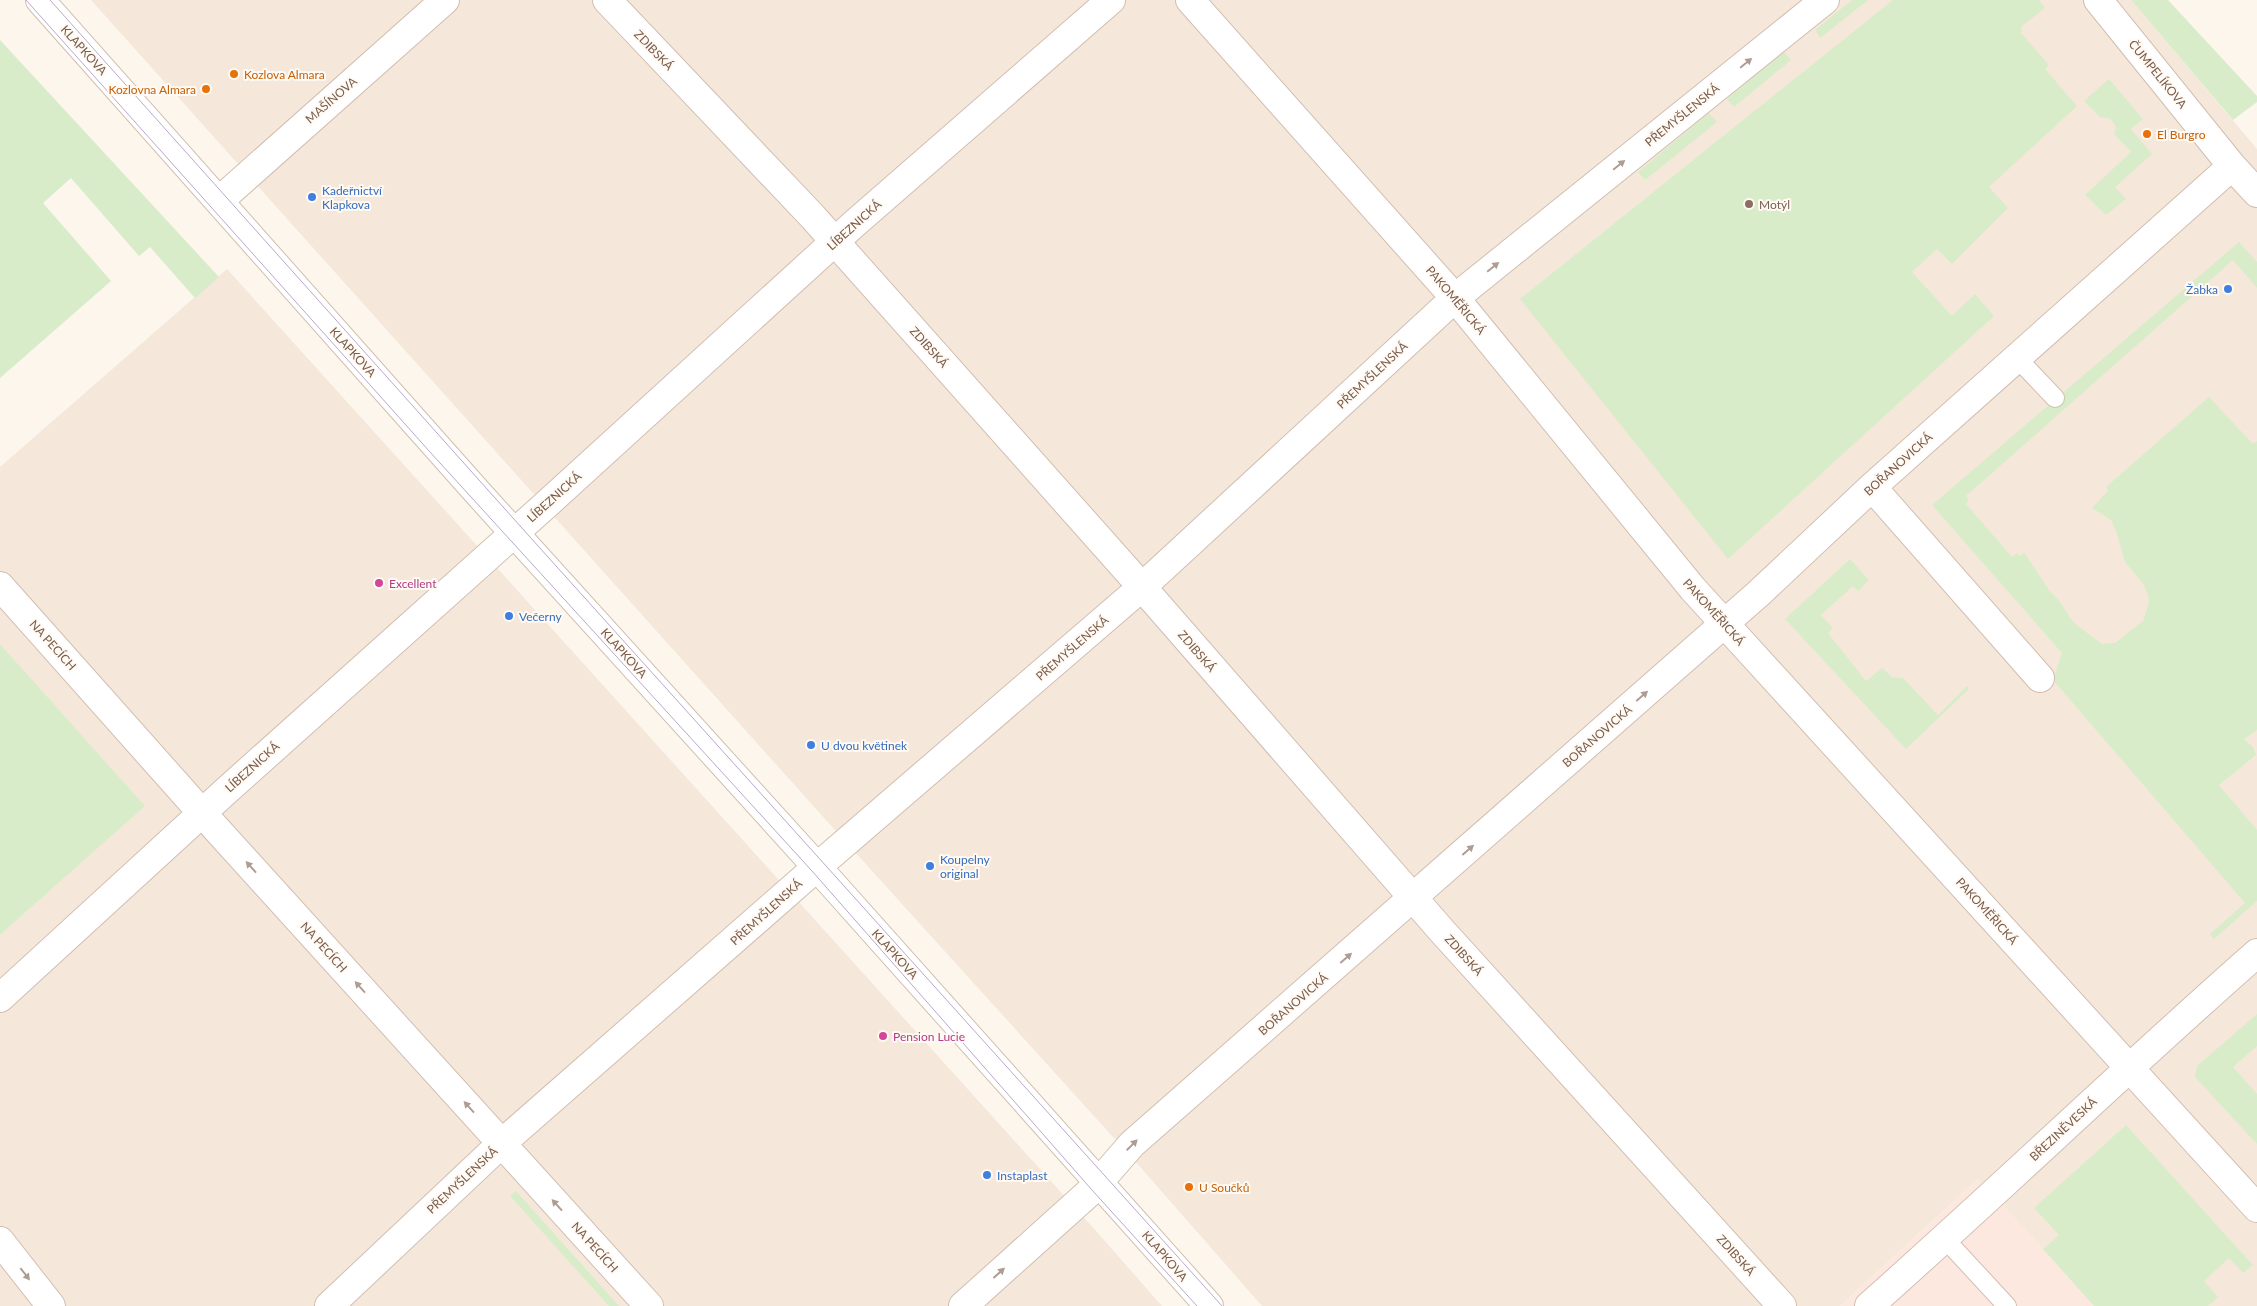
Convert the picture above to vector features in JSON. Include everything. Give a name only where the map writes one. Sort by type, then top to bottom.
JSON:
[{"type":"street","name":"KLAPKOVA","points":[[40,0],[1209,1306]]},
{"type":"street","name":"MAŠÍNOVA","points":[[219,201],[445,0]]},
{"type":"street","name":"ZDIBSKÁ","points":[[607,0],[835,241],[1413,898],[1782,1306]]},
{"type":"street","name":"LÍBEZNICKÁ","points":[[0,998],[835,241],[1111,0]]},
{"type":"street","name":"PAKOMĚŘICKÁ","points":[[1190,0],[1455,298],[1693,590],[2257,1208]]},
{"type":"street","name":"PŘEMYŠLENSKÁ","points":[[329,1306],[502,1143],[817,867],[1142,588],[1455,298],[1825,0]]},
{"type":"street","name":"ČUMPELÍKOVA","points":[[2098,0],[2232,166],[2257,193]]},
{"type":"street","name":"BOŘANOVICKÁ","points":[[963,1306],[1099,1182],[1132,1144],[1724,624],[2016,357],[2232,166]]},
{"type":"street","points":[[1872,487],[2040,678]]},
{"type":"street","name":"NA PECÍCH","points":[[0,586],[202,813],[649,1306]]},
{"type":"street","name":"BŘEZINĚVESKÁ","points":[[1869,1306],[1946,1239],[2129,1067],[2257,953]]},
{"type":"street","points":[[0,1241],[51,1306]]},
{"type":"lane","points":[[2016,357],[2055,398]]},
{"type":"lane","points":[[1946,1239],[2007,1306]]},
{"type":"shaded area","points":[[91,0],[2131,0],[2257,149],[2257,1306],[2096,1306],[1978,1179],[1840,1306],[1262,1306],[1142,1169],[825,819]]},
{"type":"shaded area","points":[[227,269],[1162,1306],[0,1306],[0,935],[144,806],[0,644],[0,467]]},
{"type":"shaded area","points":[[1978,1179],[2096,1306],[1840,1306]]},
{"type":"green space","points":[[1852,0],[1868,0],[1820,38],[1815,30]]},
{"type":"green space","points":[[1893,0],[2039,0],[2045,8],[2022,26],[2021,33],[2049,65],[2045,69],[2077,106],[1989,187],[2008,208],[1952,264],[1937,249],[1912,272],[1952,316],[1975,294],[1994,316],[1728,559],[1520,299]]},
{"type":"green space","points":[[2131,0],[2168,0],[2257,96],[2257,102],[2233,120]]},
{"type":"green space","points":[[0,40],[219,277],[195,298],[150,247],[139,256],[71,178],[43,203],[111,281],[0,378]]},
{"type":"green space","points":[[1783,51],[1791,60],[1734,107],[1727,99]]},
{"type":"green space","points":[[2109,79],[2143,119],[2131,129],[2152,154],[2115,187],[2126,199],[2106,215],[2085,195],[2131,152],[2114,134],[2116,128],[2112,121],[2101,118],[2084,101]]},
{"type":"green space","points":[[1709,113],[1717,122],[1645,180],[1638,172]]},
{"type":"green space","points":[[2239,242],[2257,262],[2257,288],[2233,260],[1966,496],[1969,500],[1966,504],[2012,557],[2017,553],[2020,556],[2024,552],[2074,623],[2102,644],[2115,643],[2143,621],[2149,602],[2144,585],[2125,562],[2111,520],[2092,508],[2108,491],[2106,487],[2209,397],[2253,444],[2257,441],[2257,730],[2244,739],[2253,747],[2256,755],[2219,785],[2257,830],[2257,901],[2214,939],[2210,934],[2245,903],[2053,680],[2062,653],[1932,505]]},
{"type":"green space","points":[[1850,559],[1869,580],[1858,591],[1853,586],[1821,615],[1833,628],[1828,633],[1866,681],[1882,668],[1892,677],[1903,678],[1938,715],[1967,686],[1969,689],[1906,749],[1785,619]]},
{"type":"green space","points":[[0,644],[145,806],[0,935]]},
{"type":"green space","points":[[2257,1014],[2257,1046],[2233,1067],[2257,1094],[2257,1144],[2195,1077],[2197,1066]]},
{"type":"green space","points":[[2126,1125],[2253,1265],[2243,1273],[2229,1258],[2204,1281],[2218,1297],[2208,1306],[2094,1306],[2043,1249],[2059,1235],[2034,1208]]},
{"type":"green space","points":[[516,1191],[619,1306],[609,1306],[510,1196]]},
{"type":"tram line","points":[[26,0],[430,452],[812,871],[1092,1190],[1197,1306]]},
{"type":"tram line","points":[[50,0],[1222,1306]]},
{"type":"place","name":"Kozlova Almara","points":[[234,74]]},
{"type":"place","name":"Kozlovna Almara","points":[[206,89]]},
{"type":"place","name":"El Burgro","points":[[2147,134]]},
{"type":"place","name":"Kadeřnictví Klapkova","points":[[312,197]]},
{"type":"place","name":"Motýl","points":[[1749,204]]},
{"type":"place","name":"Žabka","points":[[2228,289]]},
{"type":"place","name":"Excellent","points":[[379,583]]},
{"type":"place","name":"Večerny","points":[[509,616]]},
{"type":"place","name":"U dvou květinek","points":[[811,745]]},
{"type":"place","name":"Koupelny original","points":[[930,866]]},
{"type":"place","name":"Pension Lucie","points":[[883,1036]]},
{"type":"place","name":"Instaplast","points":[[987,1175]]},
{"type":"place","name":"U Součků","points":[[1189,1187]]}]
